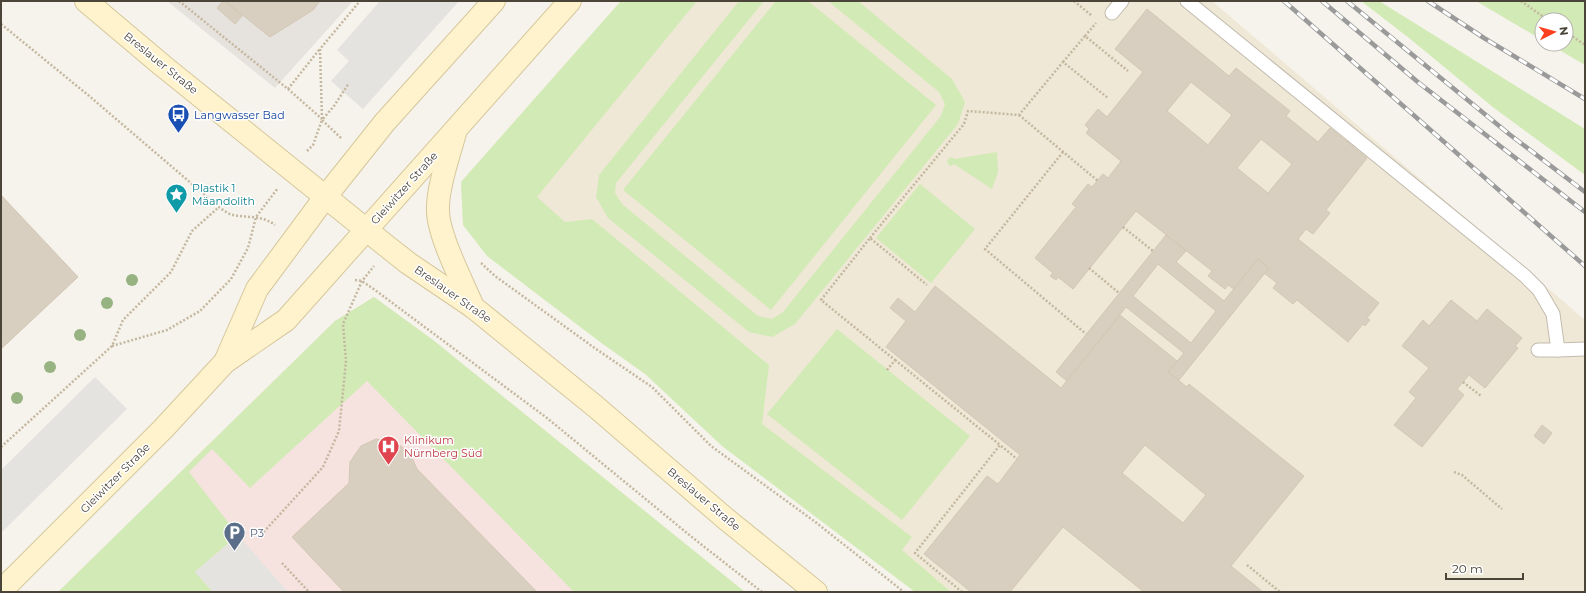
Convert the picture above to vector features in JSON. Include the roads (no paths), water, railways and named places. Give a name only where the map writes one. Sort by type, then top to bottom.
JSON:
[{"type":"main road","name":"Breslauer Straße","points":[[86,1],[163,66],[293,169],[366,230],[408,263],[473,307],[596,407],[726,519],[816,592]]},
{"type":"main road","name":"Gleiwitzer Straße","points":[[226,362],[257,289],[326,196],[385,122],[494,1]]},
{"type":"main road","name":"Gleiwitzer Straße","points":[[1,591],[163,429],[226,362],[286,320],[570,1]]},
{"type":"main road","points":[[455,130],[439,196],[439,221],[448,248],[473,307]]},
{"type":"lane","points":[[1112,13],[1122,1]]},
{"type":"lane","points":[[1187,1],[1525,276],[1539,290],[1553,314],[1558,350]]},
{"type":"lane","points":[[1538,350],[1585,349]]},
{"type":"railway","points":[[1284,1],[1585,266]]},
{"type":"railway","points":[[1322,1],[1419,83],[1585,212]]},
{"type":"railway","points":[[1347,1],[1509,134],[1585,192]]},
{"type":"railway","points":[[1428,1],[1484,38],[1585,99]]},
{"type":"place","name":"Langwasser Bad","points":[[178,134]]},
{"type":"place","name":"Plastik 1 Mäandolith","points":[[176,214]]},
{"type":"place","name":"Klinikum Nürnberg Süd","points":[[388,466]]},
{"type":"place","name":"P3","points":[[235,552]]}]
